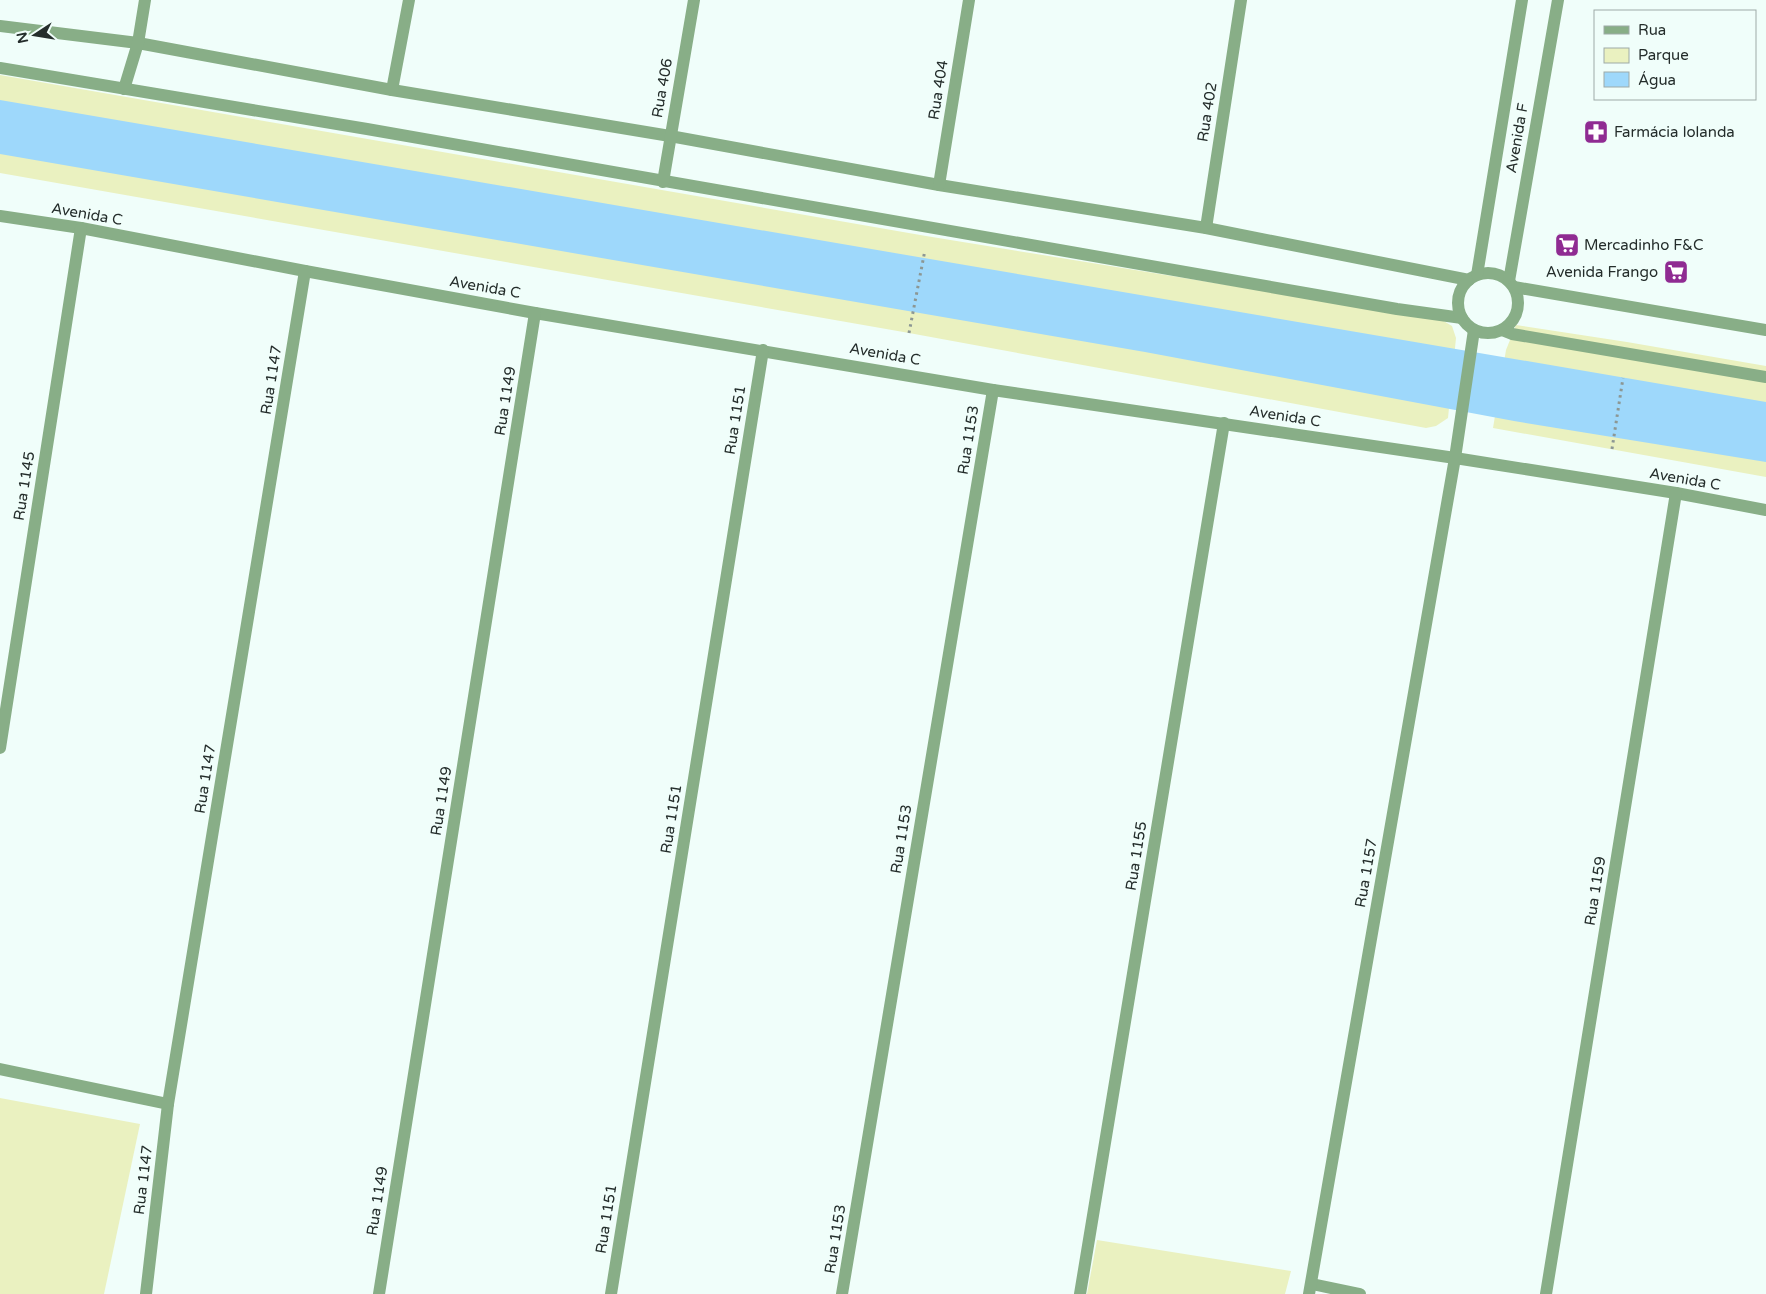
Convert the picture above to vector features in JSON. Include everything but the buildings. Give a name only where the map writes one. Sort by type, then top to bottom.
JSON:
[{"type":"street","points":[[124,89],[138,44],[145,0]]},
{"type":"street","points":[[392,90],[409,0]]},
{"type":"street","name":"Rua 406","points":[[663,182],[694,0]]},
{"type":"street","name":"Rua 404","points":[[939,185],[969,0]]},
{"type":"street","name":"Rua 402","points":[[1206,228],[1240,0]]},
{"type":"street","name":"Avenida F","points":[[1473,277],[1522,0]]},
{"type":"street","name":"Avenida F","points":[[1511,284],[1558,0]]},
{"type":"street","points":[[0,26],[138,44],[392,90],[670,136],[939,185],[1206,228],[1473,277],[1494,273],[1511,284],[1766,330]]},
{"type":"street","points":[[0,68],[367,128],[663,182],[1397,309],[1462,318]]},
{"type":"street","name":"Avenida C","points":[[0,216],[81,228],[535,313],[993,390],[1455,458],[1676,493],[1766,510]]},
{"type":"street","name":"Rua 1145","points":[[0,748],[81,228]]},
{"type":"street","name":"Rua 1147","points":[[146,1294],[168,1104],[305,271]]},
{"type":"street","points":[[1473,277],[1462,288],[1458,308],[1467,325],[1474,330],[1488,334],[1502,330],[1509,325],[1518,311],[1519,302],[1511,284]]},
{"type":"street","name":"Rua 1149","points":[[379,1294],[535,313]]},
{"type":"street","name":"Rua 1157","points":[[1311,1289],[1455,458],[1474,330]]},
{"type":"street","points":[[1502,330],[1512,334],[1766,377]]},
{"type":"street","name":"Rua 1151","points":[[611,1294],[763,350]]},
{"type":"street","name":"Rua 1153","points":[[842,1294],[993,390]]},
{"type":"street","name":"Rua 1155","points":[[1080,1294],[1224,423]]},
{"type":"street","name":"Rua 1159","points":[[1546,1294],[1676,493]]},
{"type":"street","points":[[0,1069],[168,1104]]},
{"type":"street","points":[[1311,1289],[1360,1294]]},
{"type":"path","points":[[909,333],[925,250]]},
{"type":"path","points":[[1612,449],[1624,371]]},
{"type":"green space","points":[[0,75],[926,236],[1442,320],[1452,326],[1456,338],[1448,418],[1436,426],[1426,428],[909,333],[0,173]]},
{"type":"green space","points":[[1516,325],[1766,366],[1766,477],[1493,428],[1506,350]]},
{"type":"green space","points":[[0,1098],[140,1124],[104,1294],[0,1294]]},
{"type":"green space","points":[[1097,1240],[1291,1271],[1285,1294],[1087,1294]]},
{"type":"water","points":[[0,100],[1766,402],[1766,462],[1514,421],[1145,352],[0,154]]},
{"type":"place","name":"Farmácia Iolanda","points":[[1596,132]]},
{"type":"place","name":"Mercadinho F&C","points":[[1567,245]]},
{"type":"place","name":"Avenida Frango","points":[[1676,272]]}]
